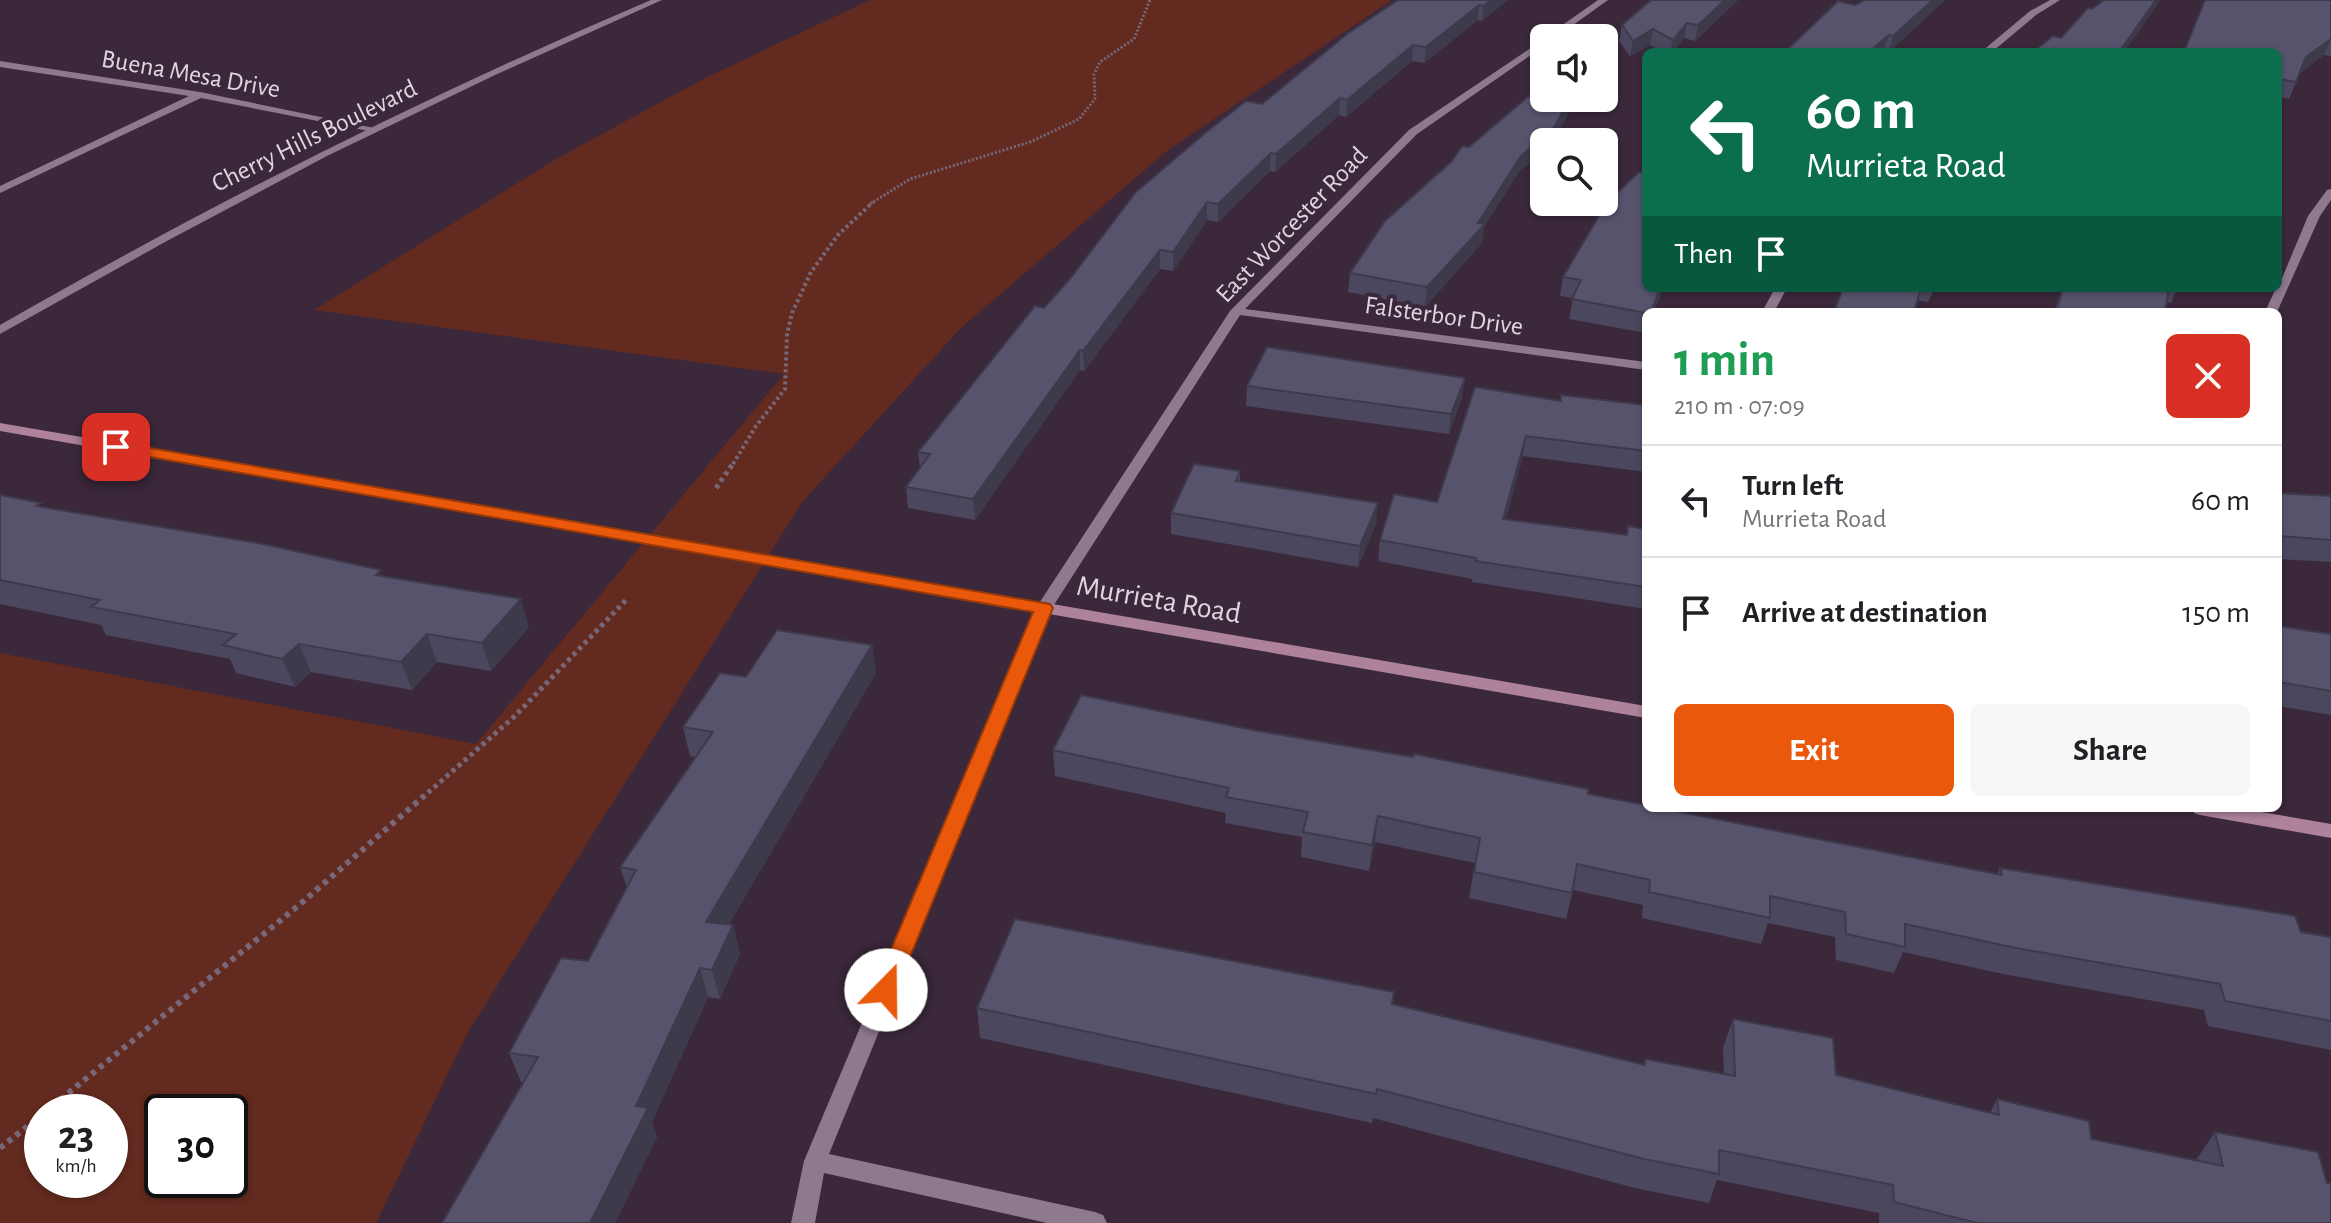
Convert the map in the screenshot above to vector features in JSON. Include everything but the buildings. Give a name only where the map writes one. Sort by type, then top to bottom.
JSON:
[{"type":"main road","name":"Murrieta Road","points":[[0,427],[1642,711]]},
{"type":"main road","points":[[2223,812],[2331,831]]},
{"type":"street","name":"Cherry Hills Boulevard","points":[[0,330],[216,208],[567,38],[658,0]]},
{"type":"street","points":[[1569,24],[1604,0]]},
{"type":"street","points":[[1991,48],[2033,13],[2056,0]]},
{"type":"street","name":"East Worcester Road","points":[[803,1223],[815,1161],[1044,608],[1236,311],[1413,132],[1530,52]]},
{"type":"street","name":"Buena Mesa Drive","points":[[0,64],[200,95],[374,129]]},
{"type":"street","points":[[0,190],[200,95]]},
{"type":"street","points":[[2282,287],[2314,216],[2331,192]]},
{"type":"street","name":"Falsterbor Drive","points":[[1236,311],[1642,365]]},
{"type":"street","points":[[815,1161],[1095,1223]]},
{"type":"path","points":[[716,488],[734,467],[761,418],[784,392],[789,361],[786,338],[793,310],[807,276],[840,233],[864,208],[893,187],[927,171],[1056,132],[1080,118],[1093,104],[1097,88],[1094,74],[1100,62],[1134,39],[1150,0]]},
{"type":"path","points":[[67,1094],[298,906],[515,716],[626,600]]},
{"type":"path","points":[[0,1148],[24,1129]]},
{"type":"shaded area","points":[[870,0],[1392,0],[1168,150],[961,328],[803,501],[468,1032],[376,1223],[0,1223],[0,653],[476,744],[784,374],[314,310],[556,159],[703,79]]},
{"type":"route","points":[[116,447],[1044,608],[886,990]]}]
